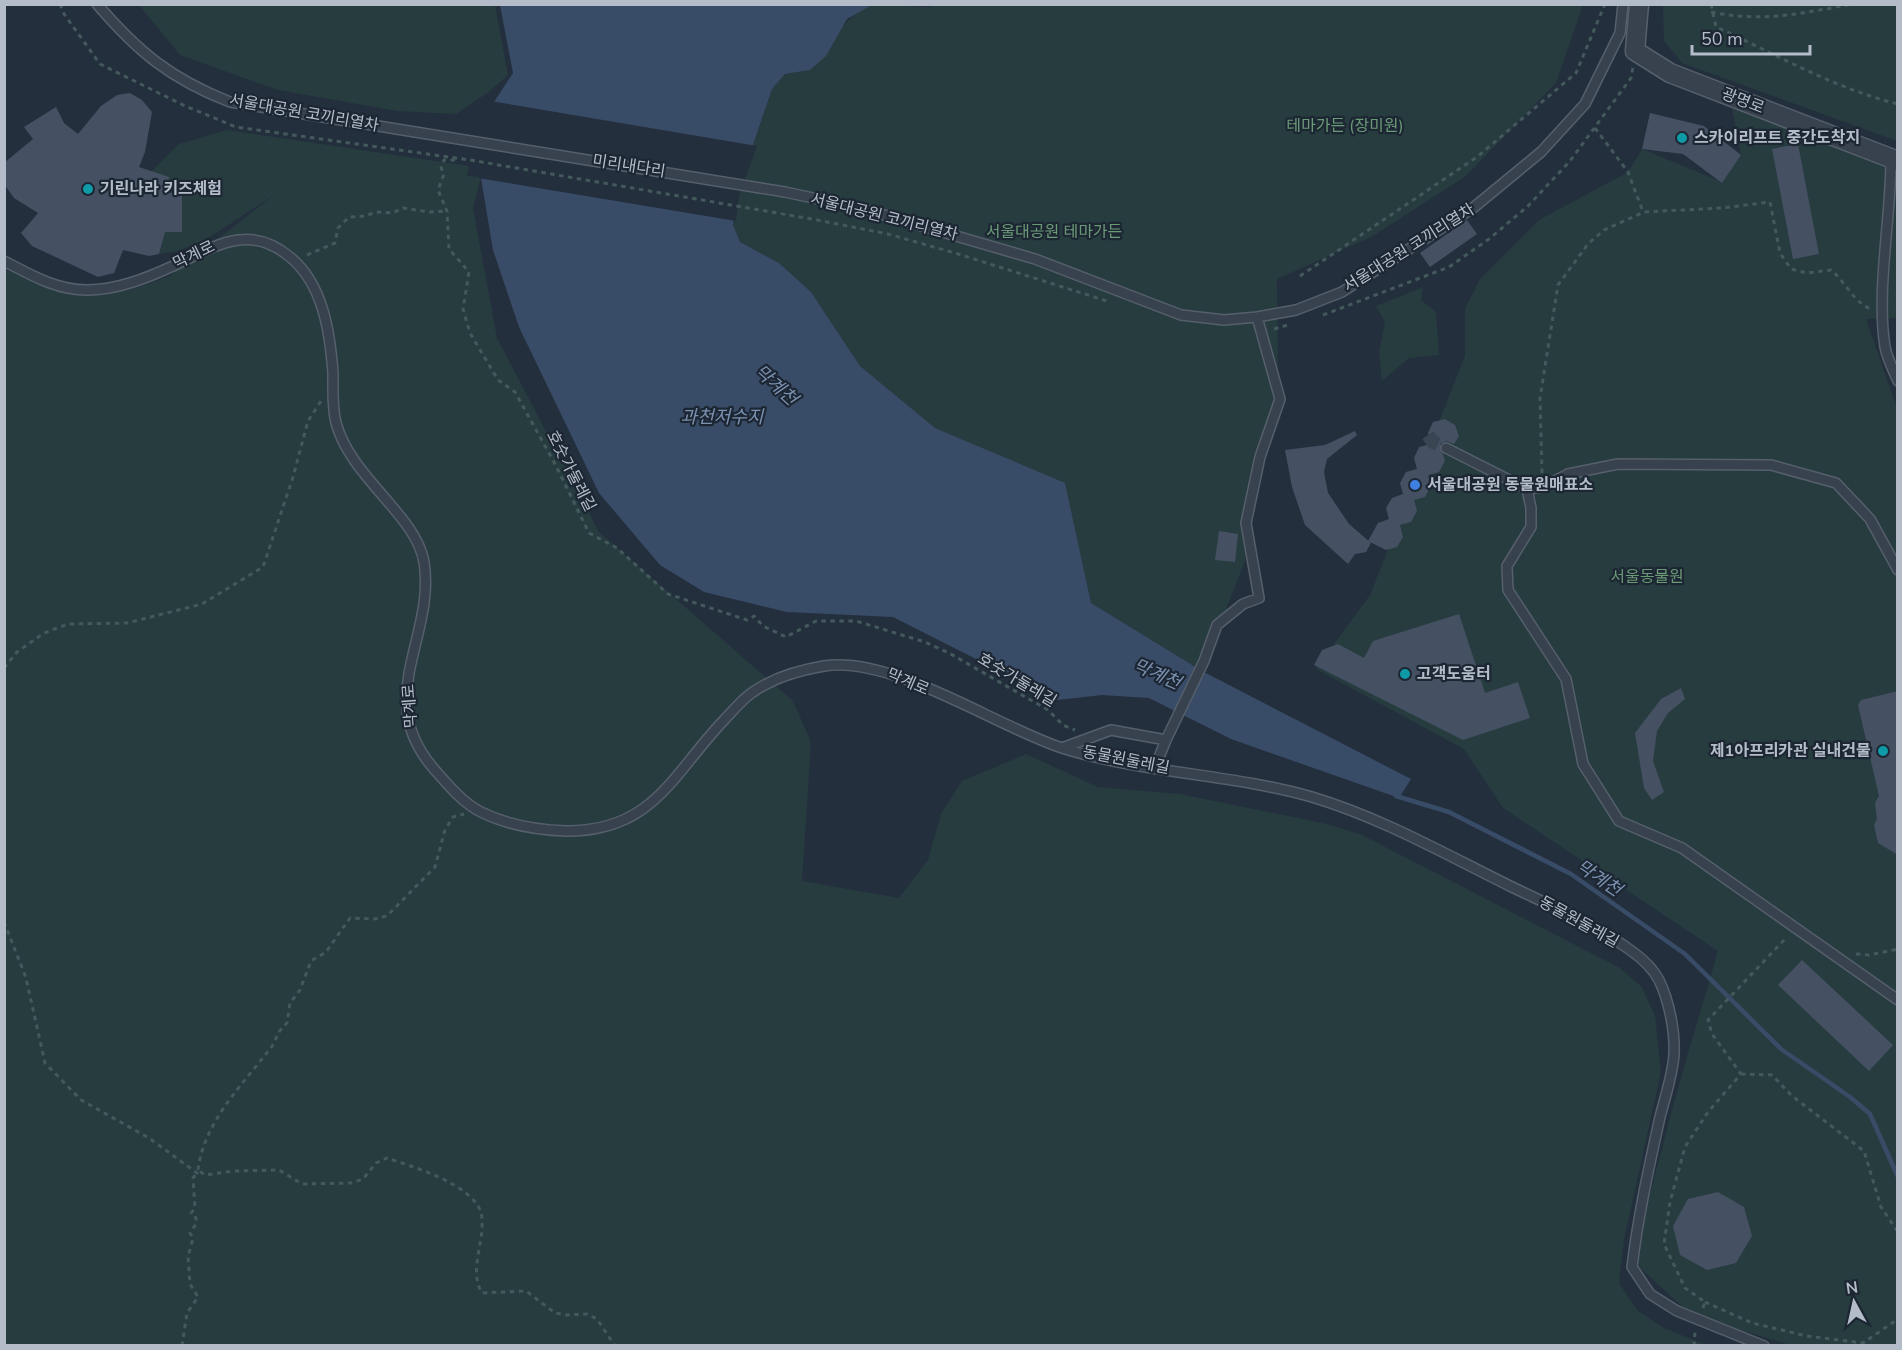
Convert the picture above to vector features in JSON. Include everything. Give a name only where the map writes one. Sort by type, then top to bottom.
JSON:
[{"type":"street","points":[[1635,51],[1639,4]]},
{"type":"street","name":"광명로","points":[[1635,51],[1670,73],[1894,160]]},
{"type":"lane","name":"서울대공원 코끼리열차","points":[[97,4],[118,29],[156,64],[193,88],[230,102],[473,141]]},
{"type":"lane","name":"서울대공원 코끼리열차","points":[[784,192],[860,208],[1035,259],[1181,315],[1224,320],[1296,310],[1342,292],[1473,208],[1503,186],[1540,152],[1585,104],[1620,33],[1623,4]]},
{"type":"lane","name":"미리내다리","points":[[473,141],[784,192]]},
{"type":"lane","points":[[1894,160],[1882,313],[1885,349],[1898,381]]},
{"type":"lane","name":"막계로","points":[[4,261],[47,284],[87,290],[128,284],[218,243],[252,238],[272,245],[286,254],[307,274],[330,334],[335,419],[347,452],[406,526],[423,556],[425,581],[423,605],[406,688],[408,729],[425,759],[446,783],[477,810],[536,830],[597,831],[626,820],[670,786],[718,726],[749,694],[782,677],[824,666],[850,664],[891,673],[1062,748]]},
{"type":"lane","points":[[1155,767],[1204,661],[1217,625],[1243,604],[1259,598],[1246,523],[1260,457],[1280,399],[1257,317]]},
{"type":"lane","points":[[1446,448],[1527,489],[1543,487],[1568,474],[1618,464],[1771,465],[1836,483],[1870,519],[1898,570]]},
{"type":"lane","points":[[1527,489],[1531,508],[1531,527],[1507,566],[1508,590],[1566,679],[1583,764],[1619,821],[1682,848],[1898,1000]]},
{"type":"lane","points":[[1062,748],[1111,730],[1166,740]]},
{"type":"lane","name":"동물원둘레길","points":[[1062,748],[1277,789],[1315,798],[1375,819],[1566,914],[1632,951],[1654,971],[1668,999],[1674,1055],[1637,1224],[1632,1267],[1650,1294],[1677,1311],[1764,1346]]},
{"type":"path","points":[[1300,276],[1477,157],[1576,74],[1605,4]]},
{"type":"path","points":[[1711,4],[1716,27],[1836,83],[1868,96],[1898,104]]},
{"type":"path","points":[[1711,12],[1733,16],[1777,18],[1854,4]]},
{"type":"path","points":[[1317,317],[1449,267],[1528,206],[1595,128],[1631,78],[1635,51]]},
{"type":"path","points":[[1595,128],[1628,172],[1644,212]]},
{"type":"path","name":"호숫가둘레길","points":[[467,160],[444,160],[441,168],[444,174],[438,190],[447,211],[449,249],[469,272],[463,309],[470,333],[490,362],[498,380],[515,392],[555,464],[589,533],[617,548],[668,594],[747,620],[754,616],[763,626],[786,637],[816,621],[856,621],[887,630],[949,653],[1048,710],[1063,725],[1090,737]]},
{"type":"path","name":"미리내다리","points":[[467,160],[888,234],[955,252],[1119,306]]},
{"type":"path","points":[[1543,487],[1540,398],[1558,285],[1588,244],[1604,230],[1644,212],[1722,208],[1770,202],[1780,253],[1791,269],[1807,273],[1831,270],[1844,280],[1855,298],[1866,308],[1882,313]]},
{"type":"path","points":[[286,254],[311,255],[335,243],[338,228],[349,217],[366,216],[375,212],[393,213],[403,208],[429,212],[447,211]]},
{"type":"path","points":[[1262,333],[1291,324]]},
{"type":"path","points":[[4,668],[17,652],[44,633],[68,624],[127,623],[202,604],[263,567],[293,477],[308,421],[333,381]]},
{"type":"path","points":[[182,1346],[186,1313],[198,1297],[190,1284],[188,1257],[193,1239],[190,1233],[196,1224],[196,1218],[191,1213],[195,1208],[193,1178],[197,1171],[200,1151],[239,1084],[272,1046],[276,1034],[287,1023],[290,1003],[300,990],[311,961],[326,952],[351,918],[374,919],[387,916],[435,867],[445,830],[453,817],[477,810]]},
{"type":"path","points":[[4,922],[26,978],[45,1063],[81,1100],[149,1138],[205,1175],[234,1171],[279,1170],[302,1184],[351,1183],[363,1179],[376,1163],[387,1158],[425,1172],[461,1189],[480,1212],[482,1238],[476,1282],[482,1293],[526,1291],[555,1313],[587,1314],[597,1319],[615,1346]]},
{"type":"path","points":[[1741,1074],[1712,1034],[1708,1020],[1795,929]]},
{"type":"path","points":[[1830,954],[1869,955],[1898,949]]},
{"type":"path","points":[[1741,1074],[1772,1076],[1792,1096],[1864,1151],[1881,1207],[1898,1232]]},
{"type":"path","points":[[1741,1074],[1708,1112],[1685,1147],[1670,1202],[1664,1244],[1685,1288],[1705,1302],[1752,1323],[1807,1336],[1863,1343],[1898,1319]]},
{"type":"path","points":[[1700,1316],[1705,1302]]},
{"type":"green space","name":"서울대공원 테마가든","points":[[937,4],[1583,5],[1556,83],[1466,176],[1373,236],[1277,279],[1278,387],[1245,561],[1202,671],[1091,603],[1064,483],[935,428],[860,366],[811,292],[779,263],[740,242],[733,225],[736,195],[772,89],[785,74],[810,70],[844,24],[872,5],[930,7]]},
{"type":"green space","points":[[139,5],[495,5],[508,75],[490,91],[456,114],[397,111],[278,90],[180,55]]},
{"type":"green space","points":[[1663,5],[1897,5],[1897,141],[1682,63],[1664,41]]},
{"type":"green space","name":"서울동물원","points":[[1732,108],[1897,170],[1897,318],[1866,319],[1898,411],[1897,1345],[1791,1345],[1732,1328],[1686,1310],[1638,1266],[1641,1228],[1676,1095],[1718,951],[1503,808],[1464,749],[1316,669],[1370,595],[1465,356],[1465,309],[1480,279],[1539,220],[1628,172],[1642,149],[1722,182],[1741,155]]},
{"type":"green space","points":[[227,130],[469,166],[467,176],[481,177],[473,208],[497,338],[599,532],[793,701],[811,742],[802,881],[899,898],[928,860],[941,814],[962,781],[1026,754],[1098,787],[1180,794],[1327,824],[1362,835],[1620,968],[1642,987],[1655,1016],[1661,1072],[1624,1240],[1619,1283],[1638,1311],[1664,1328],[1706,1345],[5,1345],[4,261],[83,292],[130,290],[170,276],[274,195],[207,239],[178,251],[159,254],[165,232],[182,232],[182,193],[168,193],[151,172],[179,144]]},
{"type":"green space","points":[[1423,287],[1421,300],[1436,312],[1439,355],[1409,358],[1382,381],[1379,352],[1385,322],[1376,306]]},
{"type":"water","name":"과천저수지","points":[[500,5],[872,5],[847,19],[826,56],[810,70],[785,74],[772,89],[736,195],[733,225],[740,242],[779,263],[811,292],[860,366],[935,428],[1065,483],[1091,603],[1202,671],[1411,779],[1399,798],[1231,739],[1149,698],[1102,695],[1057,700],[893,617],[787,612],[704,592],[660,565],[599,493],[519,327],[493,250],[480,172],[494,102],[513,73]]},
{"type":"pier","points":[[491,101],[757,146],[739,195],[736,221],[478,178]]},
{"type":"building","name":"기린나라 키즈체험","points":[[130,93],[142,100],[152,112],[145,152],[139,167],[169,177],[168,193],[182,193],[182,232],[165,232],[159,254],[149,256],[123,250],[114,273],[98,277],[32,246],[21,233],[38,213],[14,198],[4,184],[4,163],[33,139],[24,127],[56,107],[64,123],[78,134],[101,106],[117,95]]},
{"type":"building","name":"스카이리프트 중간도착지","points":[[1650,113],[1704,126],[1741,155],[1722,183],[1683,154],[1642,149]]},
{"type":"building","points":[[1798,144],[1819,254],[1793,259],[1772,149]]},
{"type":"building","points":[[1467,220],[1477,234],[1430,267],[1420,253]]},
{"type":"building","name":"서울대공원 동물원매표소","points":[[1445,419],[1455,425],[1459,436],[1454,444],[1446,441],[1440,444],[1445,461],[1439,472],[1428,475],[1431,486],[1425,497],[1414,500],[1417,511],[1411,522],[1400,525],[1403,537],[1397,547],[1386,550],[1368,541],[1378,523],[1389,519],[1386,508],[1392,498],[1403,494],[1400,483],[1406,472],[1417,469],[1414,458],[1419,447],[1431,444],[1428,433],[1433,422]]},
{"type":"building","points":[[1355,431],[1357,435],[1327,459],[1324,472],[1328,493],[1349,524],[1371,543],[1366,552],[1355,554],[1348,564],[1305,525],[1292,487],[1285,450],[1325,445]]},
{"type":"building","points":[[1219,531],[1238,534],[1235,562],[1215,560]]},
{"type":"building","name":"고객도움터","points":[[1459,614],[1485,693],[1518,682],[1530,718],[1463,740],[1314,665],[1322,650],[1338,644],[1364,658],[1373,641]]},
{"type":"building","points":[[1681,688],[1685,699],[1668,713],[1657,731],[1653,761],[1664,792],[1652,800],[1644,788],[1635,733],[1661,699]]},
{"type":"building","name":"제1아프리카관 실내건물","points":[[1898,691],[1898,855],[1878,843],[1874,825],[1877,819],[1875,803],[1879,796],[1858,705],[1861,700]]},
{"type":"building","points":[[1802,960],[1893,1045],[1869,1071],[1778,985]]},
{"type":"building","points":[[1718,1192],[1744,1207],[1752,1236],[1736,1263],[1707,1270],[1680,1255],[1673,1226],[1688,1199]]},
{"type":"waterway","name":"막계천","points":[[1396,796],[1449,812],[1571,874],[1685,954],[1781,1049],[1850,1097],[1870,1114],[1898,1177]]},
{"type":"tunnel","points":[[1428,435],[1433,442],[1446,448]]},
{"type":"place","name":"스카이리프트 중간도착지","points":[[1682,138]]},
{"type":"place","name":"기린나라 키즈체험","points":[[88,189]]},
{"type":"place","name":"서울대공원 동물원매표소","points":[[1415,485]]},
{"type":"place","name":"고객도움터","points":[[1405,674]]},
{"type":"place","name":"제1아프리카관 실내건물","points":[[1883,751]]},
{"type":"park label","name":"테마가든 (장미원)","points":[[1345,126]]}]
